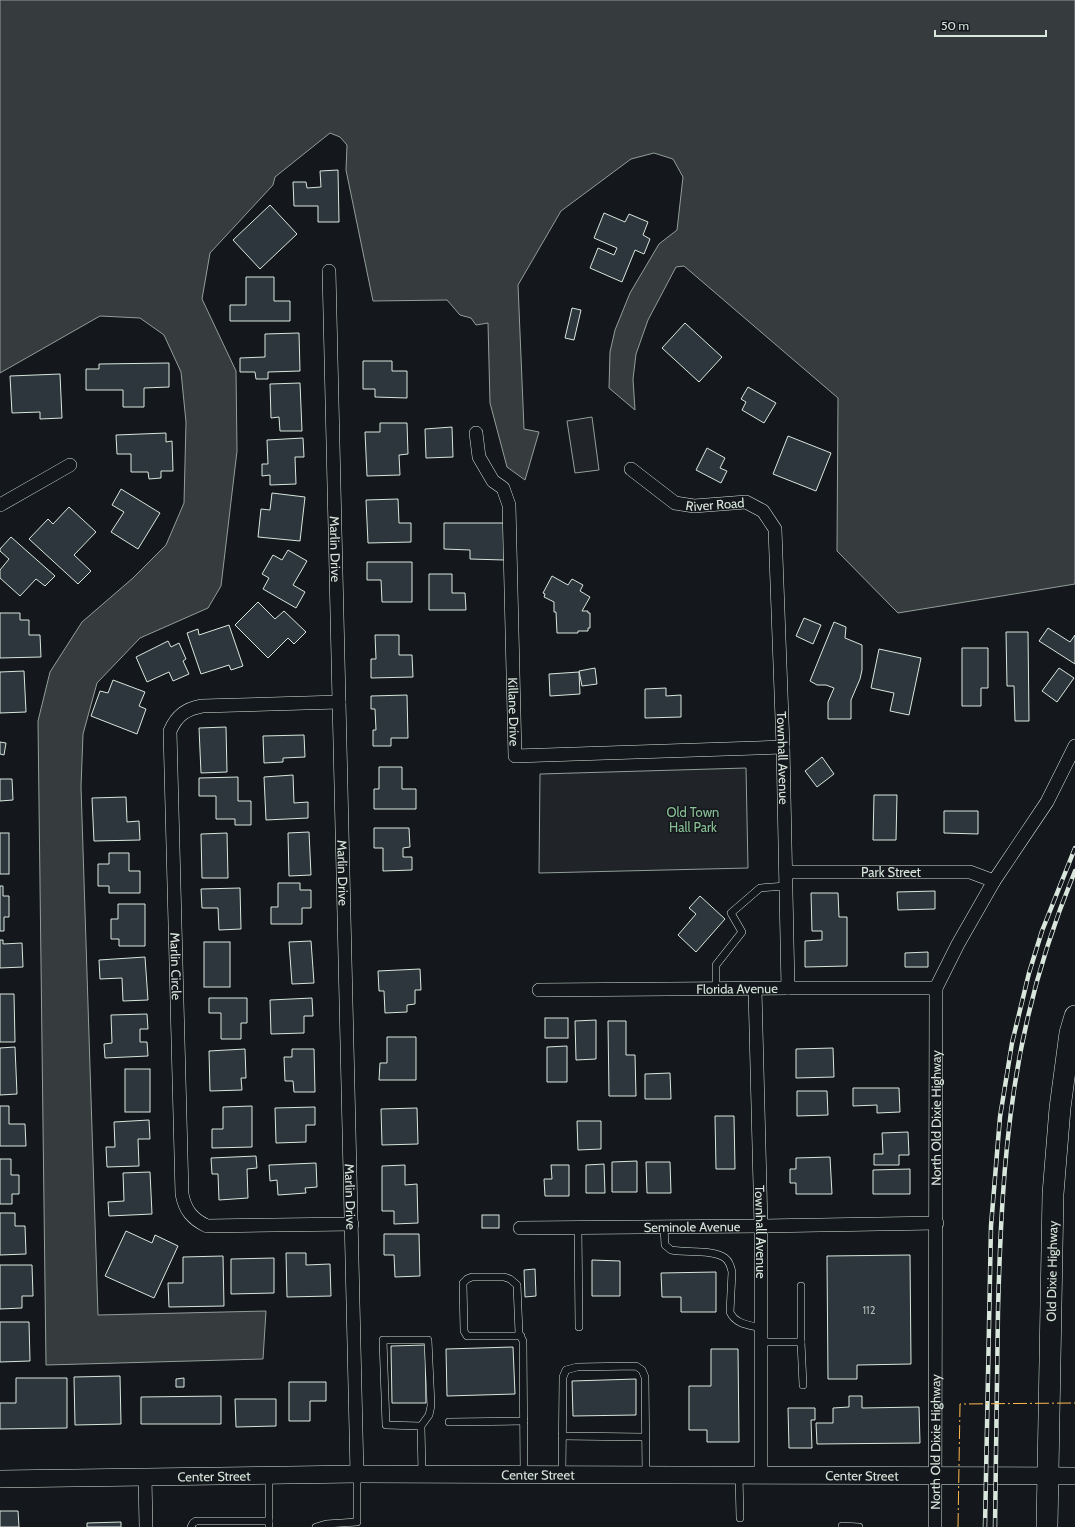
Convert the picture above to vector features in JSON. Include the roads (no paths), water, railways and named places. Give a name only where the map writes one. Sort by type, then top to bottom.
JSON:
[{"type":"main road","name":"Old Dixie Highway","points":[[1047,1527],[1053,1194],[1060,1108],[1070,1033],[1075,1016]]},
{"type":"street","name":"Marlin Drive","points":[[329,271],[358,1474]]},
{"type":"street","name":"Killane Drive","points":[[476,434],[479,457],[493,481],[503,488],[509,504],[515,756],[783,747]]},
{"type":"street","points":[[0,506],[70,465]]},
{"type":"street","name":"River Road","points":[[631,469],[675,503],[694,506],[746,502],[763,511],[775,529]]},
{"type":"street","name":"Townhall Avenue","points":[[775,529],[783,747],[788,988]]},
{"type":"street","name":"Marlin Circle","points":[[339,702],[202,706],[192,708],[182,713],[170,730],[182,1194],[184,1204],[189,1214],[197,1221],[207,1226],[352,1224]]},
{"type":"street","name":"North Old Dixie Highway","points":[[935,1527],[937,1223],[936,988],[958,944],[994,881],[1047,802],[1075,746]]},
{"type":"street","name":"Park Street","points":[[786,872],[970,872],[994,881]]},
{"type":"street","name":"Florida Avenue","points":[[538,990],[936,988]]},
{"type":"street","name":"Townhall Avenue","points":[[755,989],[761,1226],[761,1475]]},
{"type":"street","name":"Seminole Avenue","points":[[520,1228],[937,1223]]},
{"type":"street","name":"Center Street","points":[[0,1479],[358,1474],[1075,1476]]},
{"type":"street","points":[[146,1477],[146,1527]]},
{"type":"lane","points":[[716,989],[716,965],[742,932],[731,912],[760,888],[786,886]]},
{"type":"lane","points":[[578,1227],[579,1327]]},
{"type":"lane","points":[[664,1227],[665,1245],[671,1250],[712,1253],[725,1257],[732,1272],[730,1312],[732,1316],[738,1322],[761,1328]]},
{"type":"lane","points":[[520,1336],[467,1336],[464,1331],[463,1283],[472,1277],[504,1277],[510,1279],[516,1285],[519,1333],[523,1341],[524,1475]]},
{"type":"lane","points":[[801,1286],[803,1385]]},
{"type":"lane","points":[[421,1426],[386,1425],[383,1340],[428,1340],[431,1406],[429,1415],[421,1426],[422,1474]]},
{"type":"lane","points":[[761,1342],[801,1342]]},
{"type":"lane","points":[[562,1475],[563,1376],[566,1370],[577,1367],[636,1366],[642,1370],[645,1377],[646,1427],[644,1437],[646,1475]]},
{"type":"lane","points":[[449,1422],[524,1421]]},
{"type":"lane","points":[[562,1436],[644,1437]]},
{"type":"lane","points":[[316,1527],[326,1524],[357,1522],[358,1474]]},
{"type":"lane","points":[[739,1475],[740,1518]]},
{"type":"lane","points":[[191,1527],[196,1521],[269,1524],[269,1476]]},
{"type":"lane","points":[[842,1526],[859,1527]]},
{"type":"railway","points":[[985,1527],[991,1226],[1000,1117],[1012,1043],[1029,973],[1042,931],[1075,848]]},
{"type":"railway","points":[[995,1527],[1000,1255],[1010,1117],[1030,1006],[1046,951],[1075,871]]},
{"type":"park label","name":"Old Town Hall Park","points":[[693,820]]}]
